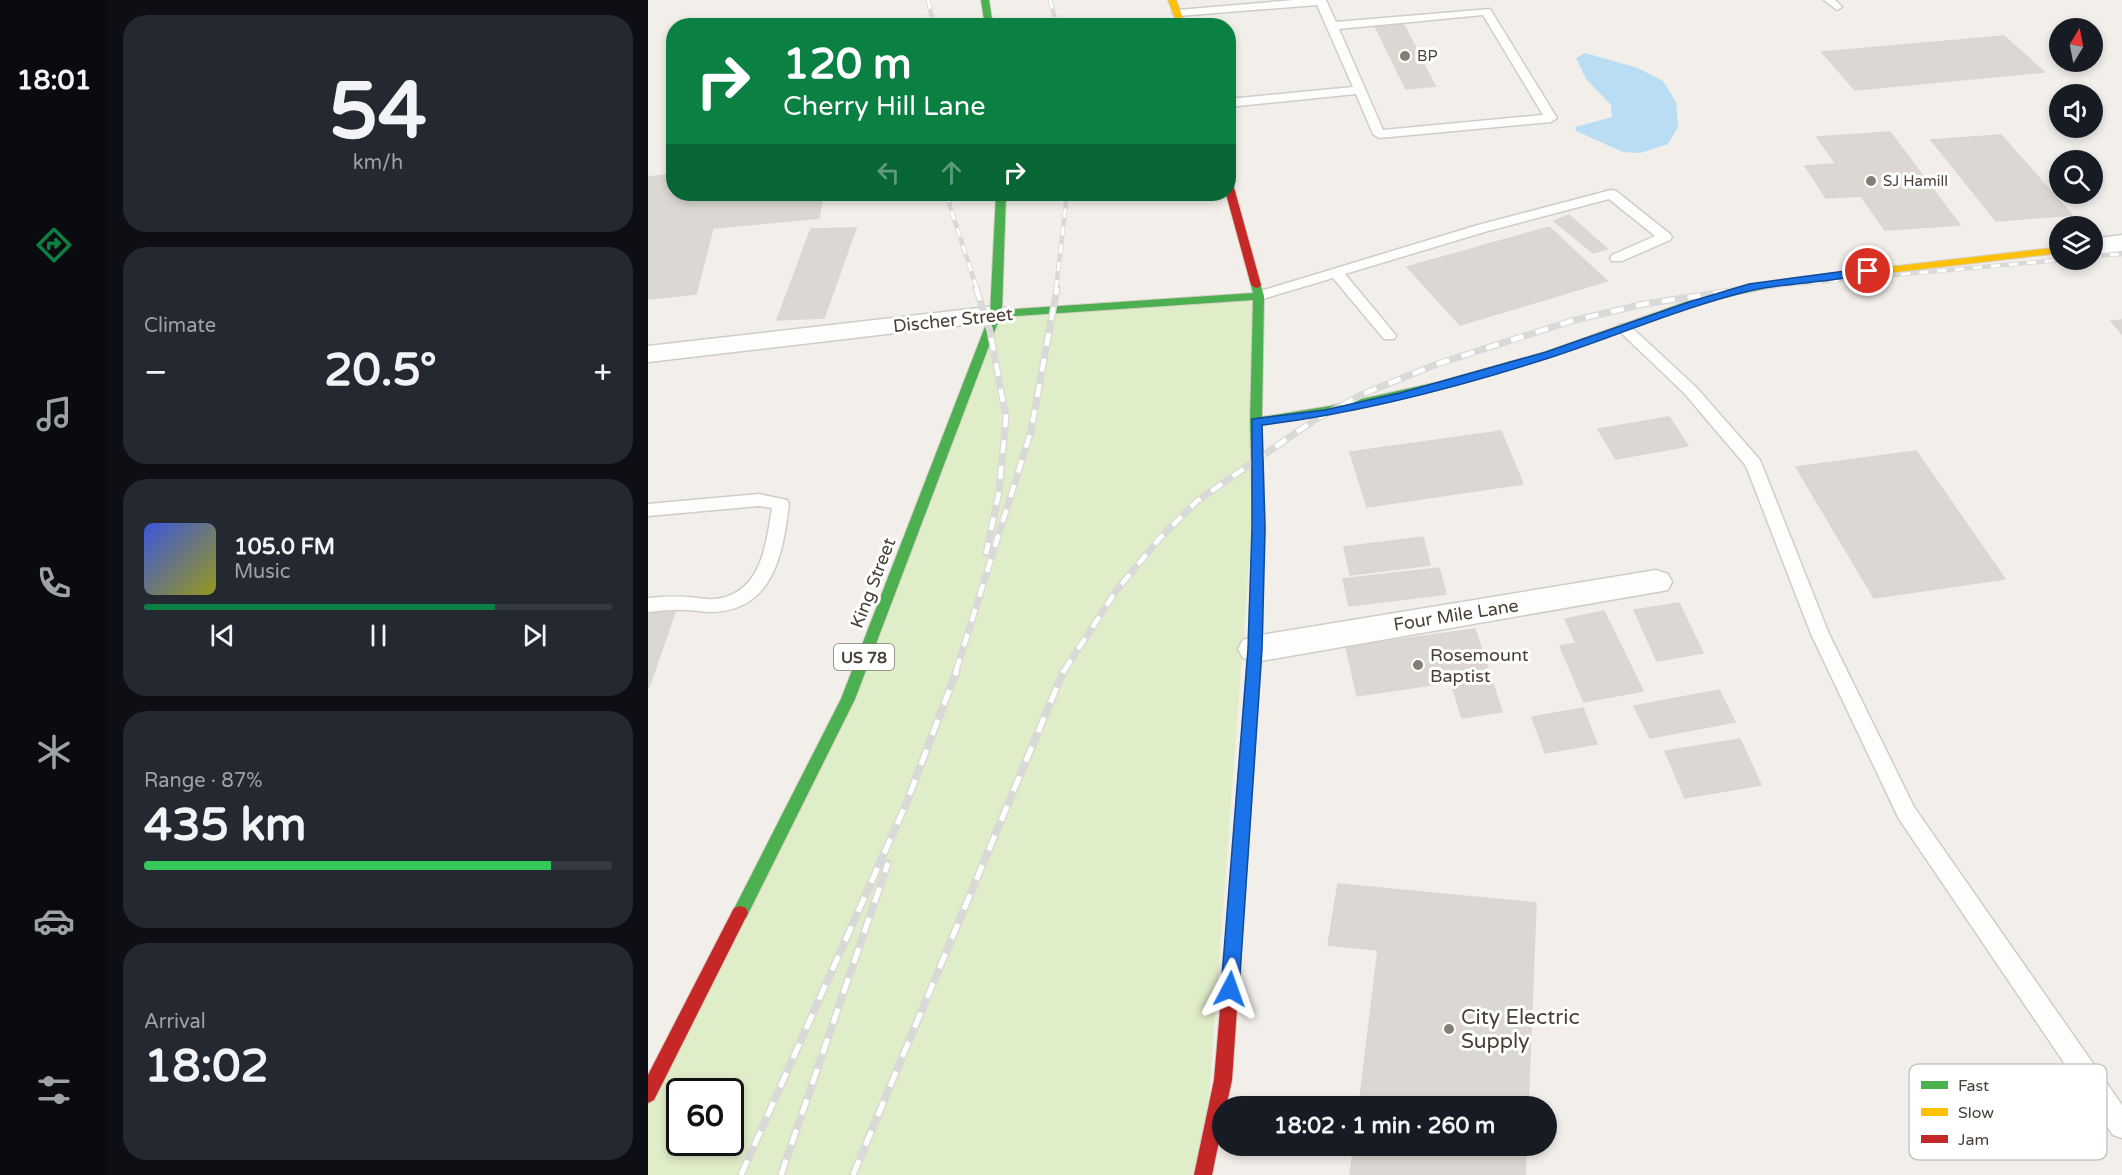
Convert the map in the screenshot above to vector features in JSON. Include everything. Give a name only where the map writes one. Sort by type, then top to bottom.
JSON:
[{"type":"main road","points":[[985,0],[988,18]]},
{"type":"main road","points":[[1172,0],[1179,18]]},
{"type":"main road","name":"King Street","points":[[648,1094],[848,699],[996,314],[1001,201]]},
{"type":"main road","points":[[1203,1175],[1223,1080],[1255,649],[1259,528],[1256,422],[1259,296],[1233,201]]},
{"type":"main road","points":[[1256,422],[1325,413],[1401,396],[1550,354],[1749,288],[1845,274],[2049,251]]},
{"type":"main road","name":"Discher Street","points":[[996,314],[1259,296]]},
{"type":"street","points":[[2103,246],[2122,243]]},
{"type":"street","name":"Discher Street","points":[[648,354],[996,314]]},
{"type":"street","name":"Four Mile Lane","points":[[1255,649],[1656,582]]},
{"type":"lane","points":[[1221,10],[1230,0]]},
{"type":"lane","points":[[1188,18],[1221,10],[1321,1],[1379,134],[1551,118],[1486,11],[1332,26]]},
{"type":"lane","points":[[1236,102],[1360,90]]},
{"type":"lane","points":[[1259,296],[1483,228],[1611,194],[1665,237],[1617,258]]},
{"type":"lane","points":[[1336,272],[1389,336]]},
{"type":"lane","points":[[1624,328],[1690,390],[1754,464],[1820,634],[1906,813],[2079,1064]]},
{"type":"lane","points":[[648,510],[759,500],[781,504],[773,553],[769,563],[760,584],[742,599],[716,605],[682,603],[648,605]]},
{"type":"lane","points":[[2107,1104],[2122,1126]]},
{"type":"green space","points":[[1259,296],[1257,458],[1203,1175],[648,1175],[648,1094],[848,699],[996,314]]},
{"type":"water","points":[[1585,53],[1638,68],[1663,81],[1676,102],[1678,127],[1668,144],[1640,153],[1623,152],[1576,131],[1575,127],[1612,117],[1611,105],[1586,79],[1576,58]]},
{"type":"building","name":"BP","points":[[1403,23],[1435,86],[1406,89],[1375,26]]},
{"type":"building","points":[[2004,36],[2044,72],[1855,90],[1822,52]]},
{"type":"building","name":"SJ Hamill","points":[[1890,132],[1960,225],[1885,230],[1861,196],[1826,198],[1805,166],[1836,164],[1817,137]]},
{"type":"building","points":[[2001,135],[2049,189],[2049,204],[2062,204],[2072,215],[1996,221],[1931,140]]},
{"type":"building","points":[[666,175],[666,201],[822,201],[819,218],[713,228],[696,294],[648,299],[648,177]]},
{"type":"building","points":[[1569,215],[1607,249],[1593,253],[1554,221]]},
{"type":"building","points":[[1549,227],[1607,281],[1460,325],[1407,267]]},
{"type":"building","points":[[856,228],[824,318],[777,320],[811,229]]},
{"type":"building","points":[[2122,320],[2122,334],[2111,321]]},
{"type":"building","points":[[1669,417],[1688,446],[1616,459],[1598,429]]},
{"type":"building","points":[[1501,431],[1523,484],[1367,507],[1350,452]]},
{"type":"building","points":[[1916,451],[2005,579],[1874,598],[1796,467]]},
{"type":"building","points":[[1423,537],[1430,565],[1350,575],[1344,547]]},
{"type":"building","points":[[1439,568],[1446,594],[1349,606],[1343,579]]},
{"type":"building","points":[[1679,603],[1703,653],[1657,661],[1634,610]]},
{"type":"building","points":[[1604,611],[1643,691],[1584,702],[1560,646],[1576,643],[1565,619]]},
{"type":"building","points":[[675,612],[649,687],[648,687],[648,614]]},
{"type":"building","name":"Rosemount Baptist","points":[[1475,629],[1502,712],[1462,718],[1451,682],[1357,696],[1346,647]]},
{"type":"building","points":[[1719,690],[1735,722],[1650,738],[1634,706]]},
{"type":"building","points":[[1583,708],[1597,744],[1545,753],[1532,717]]},
{"type":"building","points":[[1740,739],[1761,785],[1685,798],[1665,751]]},
{"type":"building","name":"City Electric Supply","points":[[1338,884],[1536,903],[1528,1096],[1360,1096],[1378,950],[1328,945]]},
{"type":"building","points":[[1353,1156],[1526,1156],[1525,1175],[1350,1175]]},
{"type":"railway","points":[[928,0],[932,18]]},
{"type":"railway","points":[[1050,0],[1055,18]]},
{"type":"railway","points":[[948,201],[977,289]]},
{"type":"railway","points":[[1056,289],[1066,201]]},
{"type":"railway","points":[[2103,255],[2122,254]]},
{"type":"railway","points":[[1748,288],[2049,261]]},
{"type":"railway","points":[[976,288],[990,331],[1006,418],[999,492],[986,554]]},
{"type":"railway","points":[[956,671],[1031,431],[1057,288]]},
{"type":"railway","points":[[1064,671],[1116,591],[1159,539],[1197,501],[1313,421],[1363,394],[1437,364],[1571,321],[1644,304],[1748,288]]},
{"type":"railway","points":[[1740,289],[1748,288]]},
{"type":"railway","points":[[741,1175],[906,804],[957,670]]},
{"type":"railway","points":[[853,1175],[1064,670]]},
{"type":"railway","points":[[781,1175],[888,863]]},
{"type":"traffic: fast","points":[[985,0],[988,18]]},
{"type":"traffic: fast","points":[[740,913],[848,699],[996,314],[1001,201]]},
{"type":"traffic: fast","points":[[1256,422],[1367,403],[1440,385],[1549,354],[1723,294],[1794,281]]},
{"type":"traffic: fast","points":[[1233,951],[1255,649],[1259,528],[1256,422],[1259,296],[1256,285]]},
{"type":"traffic: fast","points":[[996,314],[1259,296]]},
{"type":"traffic: slow","points":[[1172,0],[1179,18]]},
{"type":"traffic: slow","points":[[1794,281],[2049,251]]},
{"type":"traffic: jam","points":[[1233,201],[1256,285]]},
{"type":"traffic: jam","points":[[648,1094],[740,913]]},
{"type":"traffic: jam","points":[[1203,1175],[1223,1080],[1233,951]]},
{"type":"place","name":"BP","points":[[1405,56]]},
{"type":"place","name":"SJ Hamill","points":[[1871,181]]},
{"type":"place","name":"Rosemount Baptist","points":[[1418,665]]},
{"type":"place","name":"City Electric Supply","points":[[1449,1029]]},
{"type":"route","points":[[1230,989],[1255,649],[1259,528],[1256,422],[1325,413],[1401,396],[1550,354],[1693,304],[1749,288],[1868,271]]}]
